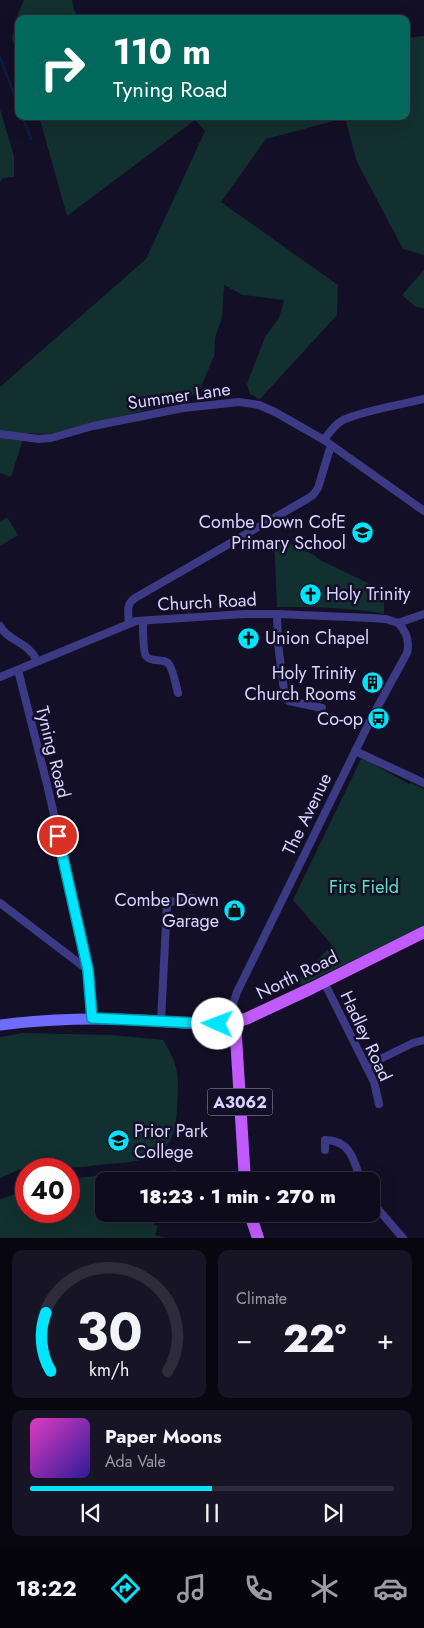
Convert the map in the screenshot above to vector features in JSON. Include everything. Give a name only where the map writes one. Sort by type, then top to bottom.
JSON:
[{"type":"main road","name":"North Road","points":[[233,1023],[248,1018],[324,982],[424,932]]},
{"type":"main road","name":"A3062","points":[[233,1023],[236,1037],[244,1172]]},
{"type":"main road","points":[[253,1222],[258,1238]]},
{"type":"street","points":[[324,440],[334,427],[342,421],[358,415],[424,399]]},
{"type":"street","name":"Summer Lane","points":[[0,434],[39,439],[51,438],[92,426],[183,408],[239,402],[258,405],[275,412],[324,440],[424,511]]},
{"type":"street","points":[[129,623],[128,606],[135,598],[313,495],[318,488],[331,445]]},
{"type":"street","name":"Church Road","points":[[0,677],[129,623],[143,621],[246,614],[277,614],[386,619],[398,623]]},
{"type":"street","points":[[277,614],[278,644],[285,698],[288,701],[322,708]]},
{"type":"street","points":[[398,623],[424,614]]},
{"type":"street","points":[[143,621],[147,657],[152,660],[163,661],[170,666],[178,693]]},
{"type":"street","name":"The Avenue","points":[[233,1023],[232,1007],[237,992],[371,719],[407,653],[409,642],[398,623]]},
{"type":"street","points":[[0,626],[6,634],[31,650],[37,661]]},
{"type":"street","name":"Tyning Road","points":[[18,670],[47,784],[88,970],[92,1018]]},
{"type":"street","points":[[355,751],[424,783]]},
{"type":"street","points":[[161,1021],[167,905],[170,902],[192,898]]},
{"type":"street","points":[[0,902],[88,970]]},
{"type":"street","name":"Hadley Road","points":[[324,982],[374,1082],[379,1104]]},
{"type":"street","name":"North Road","points":[[0,1025],[39,1020],[92,1018],[206,1024],[233,1023]]},
{"type":"street","points":[[366,1066],[424,1040]]},
{"type":"street","points":[[325,1150],[324,1140],[339,1142],[344,1145],[352,1156],[358,1172]]},
{"type":"street","points":[[380,1211],[403,1238]]},
{"type":"green space","points":[[24,0],[72,0],[77,15],[18,15]]},
{"type":"green space","points":[[15,26],[15,47],[12,38]]},
{"type":"green space","points":[[424,36],[424,255],[403,249],[357,162],[346,120],[410,120],[410,38]]},
{"type":"green space","points":[[0,109],[14,156],[14,177],[3,178],[0,182]]},
{"type":"green space","points":[[40,120],[195,120],[67,216]]},
{"type":"green space","points":[[195,120],[337,120],[266,139],[221,202],[338,285],[337,315],[260,399],[250,394],[247,384],[265,337],[279,318],[284,300],[243,295],[224,285],[222,318],[215,338],[214,356],[198,392],[179,402],[49,434],[25,433],[11,477],[0,473],[0,387],[146,259],[205,131]]},
{"type":"green space","points":[[424,270],[424,308],[416,307],[402,295]]},
{"type":"green space","points":[[7,517],[18,535],[0,546],[0,522]]},
{"type":"green space","points":[[274,538],[281,541],[286,540],[320,560],[368,583],[384,597],[384,614],[318,607],[277,607]]},
{"type":"green space","name":"Firs Field","points":[[361,759],[409,784],[412,783],[424,789],[424,926],[302,985],[297,981],[332,945],[293,900]]},
{"type":"green space","points":[[23,1033],[112,1035],[163,1040],[173,1058],[178,1081],[175,1125],[166,1147],[158,1154],[137,1161],[80,1167],[80,1158],[15,1158],[15,1172],[0,1178],[0,1037]]},
{"type":"green space","points":[[175,1170],[177,1172],[161,1172]]},
{"type":"green space","points":[[95,1176],[95,1222],[155,1222],[154,1225],[158,1226],[155,1235],[167,1238],[0,1238],[0,1199],[15,1194],[15,1223],[80,1223],[80,1178]]},
{"type":"waterway","points":[[0,57],[15,96]]},
{"type":"waterway","points":[[24,120],[31,139]]},
{"type":"place","name":"Combe Down CofE Primary School","points":[[362,532]]},
{"type":"place","name":"Holy Trinity","points":[[310,594]]},
{"type":"place","name":"Union Chapel","points":[[249,638]]},
{"type":"place","name":"Holy Trinity Church Rooms","points":[[372,683]]},
{"type":"place","name":"Co-op","points":[[379,719]]},
{"type":"place","name":"Combe Down Garage","points":[[235,910]]},
{"type":"place","name":"Prior Park College","points":[[118,1141]]},
{"type":"route","points":[[58,836],[88,970],[92,1018],[218,1024]]}]
